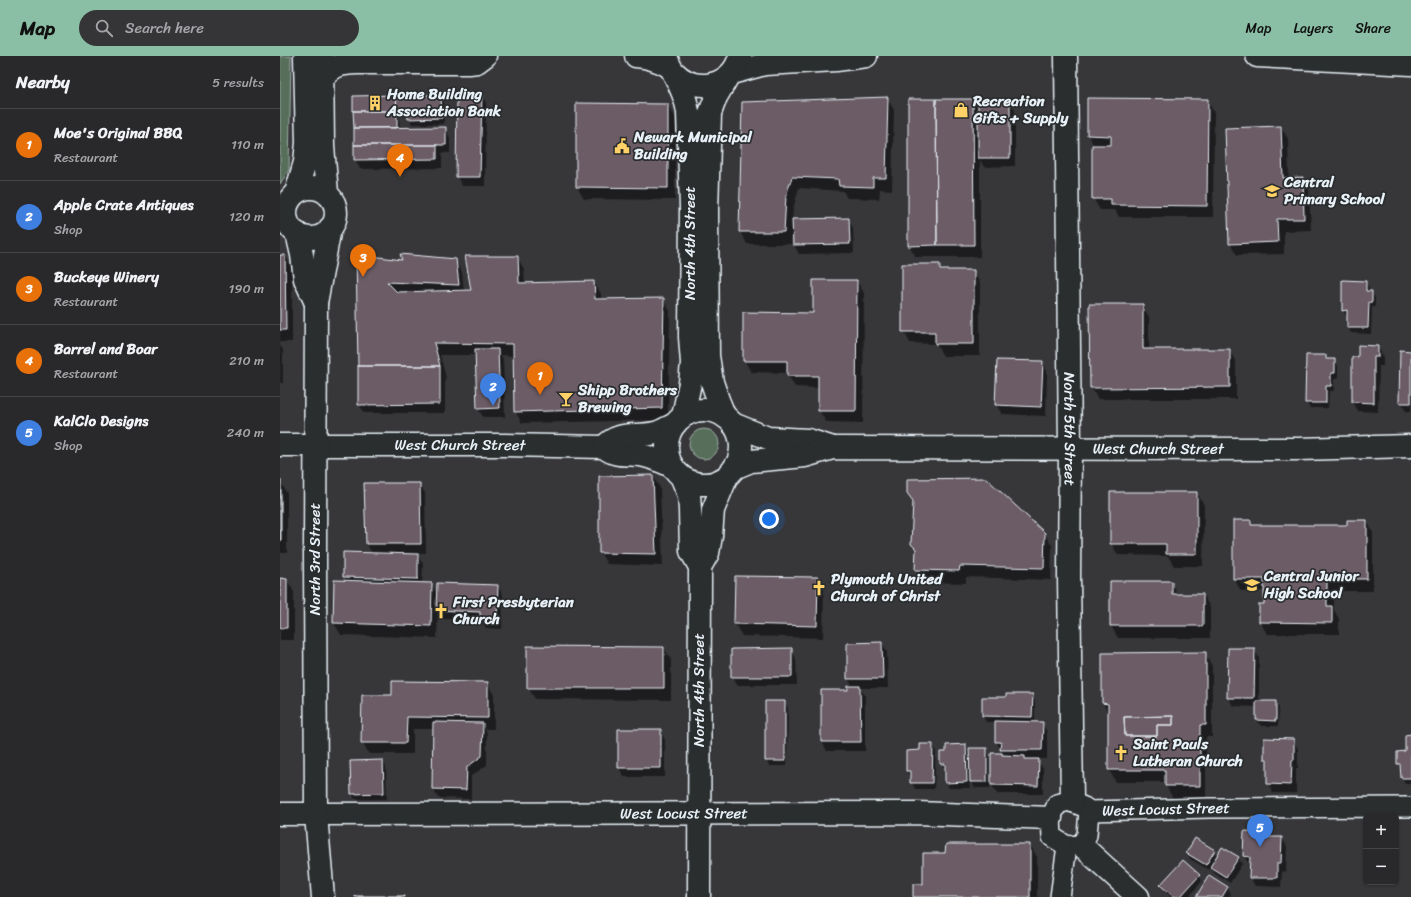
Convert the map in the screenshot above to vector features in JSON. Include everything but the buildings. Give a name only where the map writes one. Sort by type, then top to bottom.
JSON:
[{"type":"street","points":[[289,197],[302,190],[315,188],[328,194],[335,207],[336,214],[330,228],[325,233],[318,236],[304,236],[289,228],[286,212],[289,197],[304,162],[307,143],[305,56]]},
{"type":"street","points":[[328,194],[323,146],[322,66],[333,67],[341,64],[358,63],[469,63],[477,62],[485,56]]},
{"type":"street","points":[[636,56],[647,57],[670,65],[685,81],[700,86],[719,82],[733,68],[765,64],[836,60],[866,56]]},
{"type":"street","name":"North 5th Street","points":[[1066,56],[1070,449],[1069,577],[1080,806]]},
{"type":"street","points":[[1257,56],[1411,64]]},
{"type":"street","name":"North 4th Street","points":[[670,65],[682,88],[688,112],[691,208],[690,337],[692,363],[690,383],[679,420]]},
{"type":"street","name":"North 4th Street","points":[[729,420],[718,400],[712,382],[708,356],[707,217],[710,113],[716,97],[733,68]]},
{"type":"street","name":"North 3rd Street","points":[[289,228],[302,254],[305,279],[316,303]]},
{"type":"street","name":"North 3rd Street","points":[[323,897],[316,815],[316,303],[330,228]]},
{"type":"street","points":[[604,447],[615,438],[655,433],[691,412],[704,410],[718,412],[729,420],[739,434],[741,446],[739,458],[730,472],[716,482],[704,484],[692,482],[677,471],[668,457],[667,445],[669,434],[679,420]]},
{"type":"street","name":"West Church Street","points":[[729,420],[768,438],[808,440],[833,448]]},
{"type":"street","name":"West Church Street","points":[[280,445],[505,445],[604,447],[610,453],[618,455],[639,455],[659,460],[677,471]]},
{"type":"street","name":"West Church Street","points":[[730,472],[752,462],[805,456],[833,448],[1298,449],[1411,446]]},
{"type":"street","name":"North 4th Street","points":[[677,471],[689,495],[691,551],[700,566],[699,897]]},
{"type":"street","name":"North 4th Street","points":[[700,566],[708,553],[712,536],[713,510],[730,472]]},
{"type":"street","points":[[1060,897],[1074,845],[1087,835],[1080,806],[1069,801],[1057,804],[1051,818],[1052,837],[1074,845],[1138,897]]},
{"type":"street","name":"West Locust Street","points":[[1080,806],[1210,808],[1411,807]]},
{"type":"street","name":"West Locust Street","points":[[280,814],[917,813],[1051,818]]},
{"type":"green space","points":[[280,56],[291,56],[289,170],[280,184]]},
{"type":"green space","points":[[704,429],[714,434],[719,444],[714,454],[704,459],[694,454],[689,444],[694,434]]},
{"type":"place","name":"Home Building Association Bank","points":[[375,103]]},
{"type":"place","name":"Recreation Gifts + Supply","points":[[961,110]]},
{"type":"place","name":"Newark Municipal Building","points":[[622,146]]},
{"type":"place","name":"Barrel and Boar","points":[[400,177]]},
{"type":"place","name":"Central Primary School","points":[[1272,191]]},
{"type":"place","name":"Buckeye Winery","points":[[363,277]]},
{"type":"place","name":"Moe's Original BBQ","points":[[540,395]]},
{"type":"place","name":"Shipp Brothers Brewing","points":[[566,399]]},
{"type":"place","name":"Apple Crate Antiques","points":[[493,406]]},
{"type":"place","name":"Central Junior High School","points":[[1252,585]]},
{"type":"place","name":"Plymouth United Church of Christ","points":[[819,588]]},
{"type":"place","name":"First Presbyterian Church","points":[[441,611]]},
{"type":"place","name":"Saint Pauls Lutheran Church","points":[[1121,753]]},
{"type":"place","name":"KalClo Designs","points":[[1260,847]]}]
